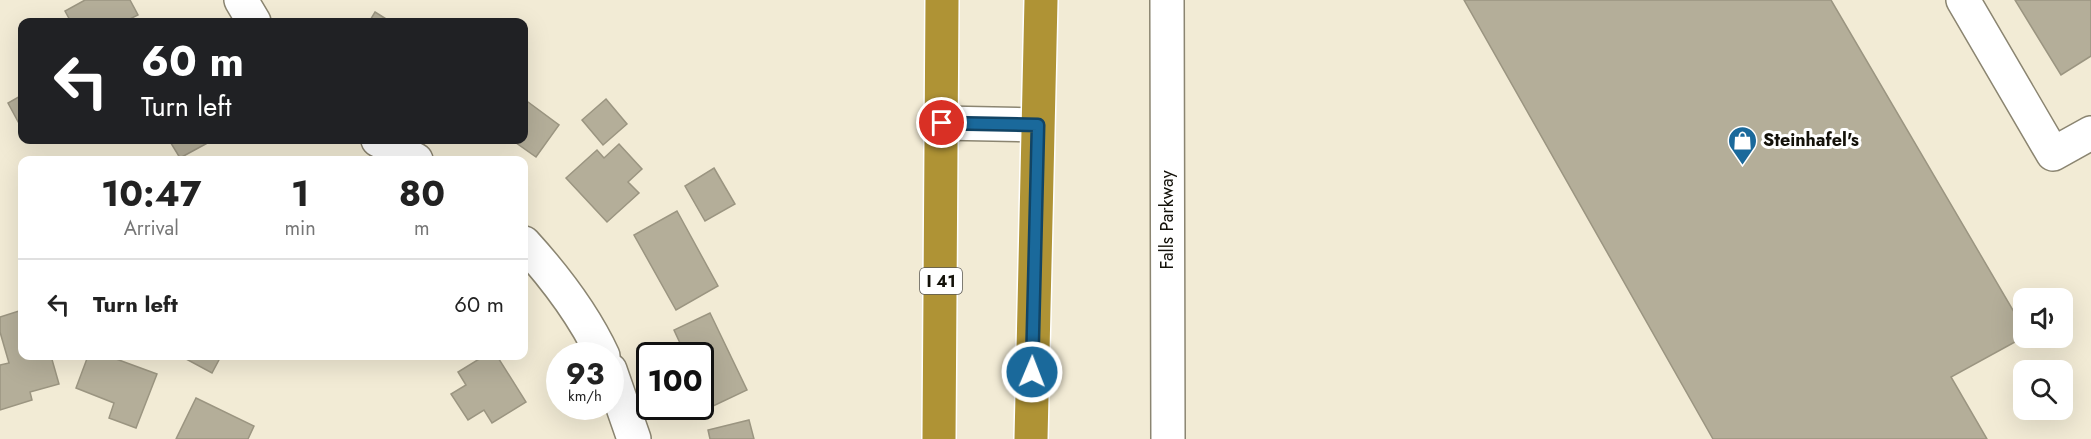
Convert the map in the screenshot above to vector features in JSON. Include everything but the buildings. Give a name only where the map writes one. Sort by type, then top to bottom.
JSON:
[{"type":"highway","name":"I 41","points":[[939,439],[942,0]]},
{"type":"highway","points":[[1030,439],[1041,0]]},
{"type":"street","points":[[241,0],[252,18]]},
{"type":"street","name":"Falls Parkway","points":[[1167,0],[1168,439]]},
{"type":"street","points":[[1963,0],[2053,154],[2091,133]]},
{"type":"street","points":[[942,123],[1038,125]]},
{"type":"street","points":[[386,144],[408,156]]},
{"type":"street","points":[[528,247],[554,276],[584,320],[596,342]]},
{"type":"street","points":[[624,405],[634,439]]},
{"type":"place","name":"Steinhafel's","points":[[1742,166]]},
{"type":"route","points":[[942,123],[1038,125],[1032,372]]}]
